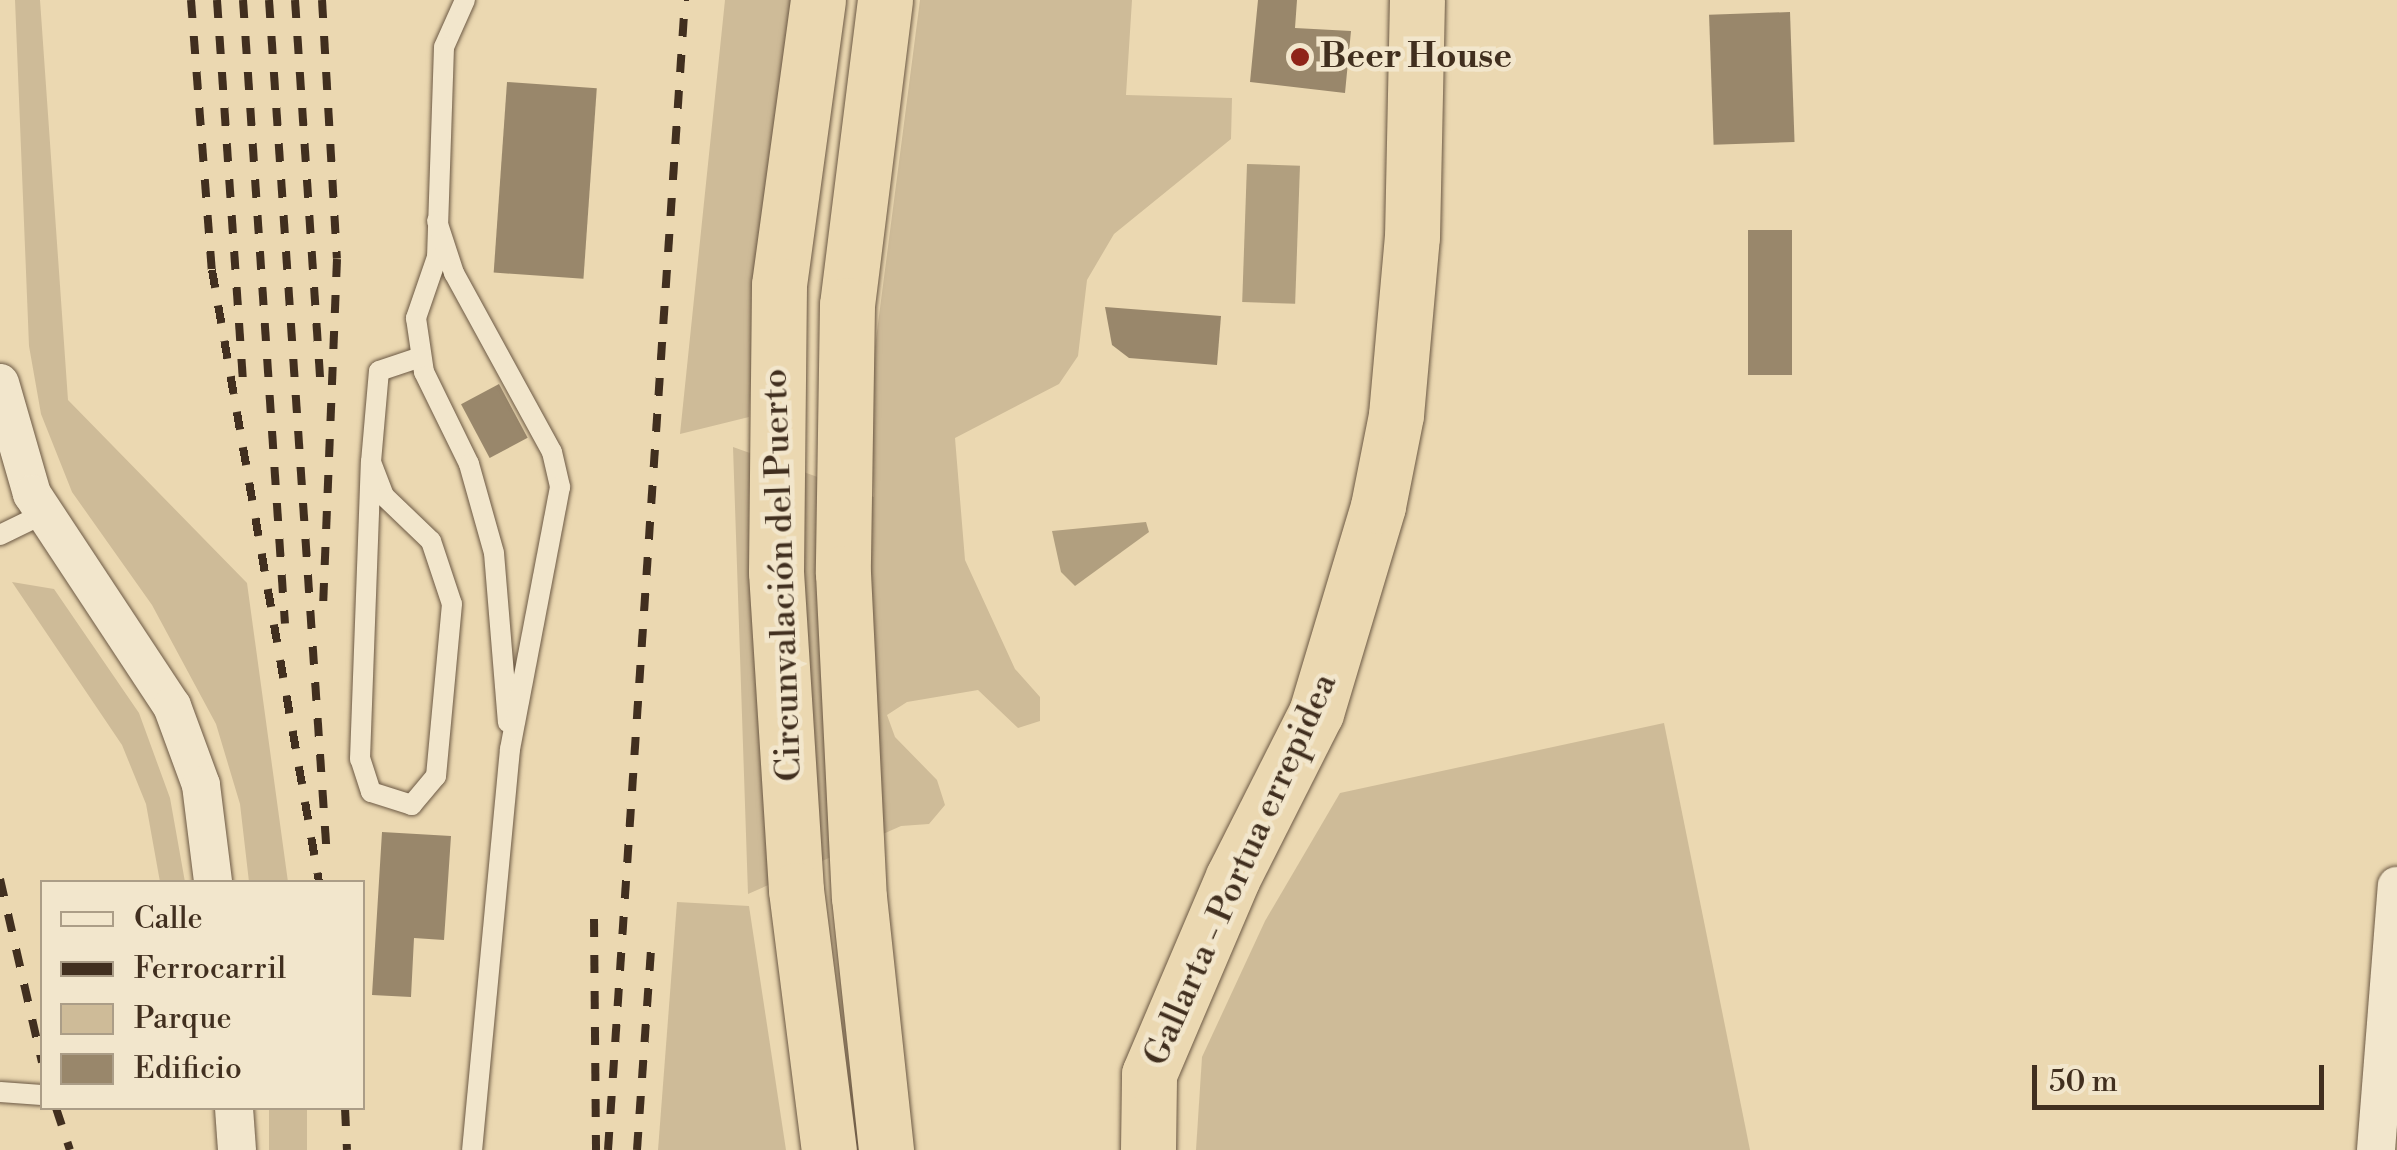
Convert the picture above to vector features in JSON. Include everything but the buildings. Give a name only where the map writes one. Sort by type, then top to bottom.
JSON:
[{"type":"highway","name":"Circunvalación del Puerto","points":[[818,0],[779,285],[775,424],[796,890],[830,1150]]},
{"type":"highway","name":"Circunvalación del Puerto","points":[[885,0],[847,305],[843,414],[848,738],[859,897],[886,1150]]},
{"type":"highway","name":"Gallarta - Portua errepidea","points":[[1148,1150],[1150,1074],[1233,878],[1316,713],[1378,506],[1408,292],[1417,0]]},
{"type":"street","points":[[0,383],[16,452],[43,514],[172,706],[201,784],[213,880]]},
{"type":"street","points":[[2376,1150],[2397,886]]},
{"type":"street","points":[[227,1110],[238,1150]]},
{"type":"lane","points":[[465,0],[444,47],[437,256],[417,305],[421,357],[469,464],[494,554],[510,748]]},
{"type":"lane","points":[[437,221],[454,273],[552,452],[560,487],[510,748],[472,1150]]},
{"type":"lane","points":[[371,462],[384,496],[431,541],[452,604],[436,776],[412,806],[371,792],[360,760],[371,462],[379,371],[421,357]]},
{"type":"lane","points":[[0,535],[43,514]]},
{"type":"lane","points":[[0,1092],[40,1095]]},
{"type":"green space","points":[[15,0],[40,0],[68,400],[247,583],[288,880],[249,880],[240,804],[216,724],[152,605],[72,492],[41,414],[29,346]]},
{"type":"green space","points":[[725,0],[791,0],[757,256],[749,417],[680,434]]},
{"type":"green space","points":[[920,0],[1132,0],[1126,95],[1232,98],[1231,139],[1114,234],[1087,280],[1078,356],[1059,384],[955,438],[965,560],[1015,669],[1040,697],[1040,721],[1018,728],[978,690],[907,702],[887,715],[895,737],[937,780],[945,805],[929,824],[901,826],[748,894],[733,447],[874,497],[869,393]]},
{"type":"green space","points":[[12,582],[54,589],[139,713],[170,798],[185,880],[160,880],[146,804],[122,745]]},
{"type":"green space","points":[[1664,723],[1750,1150],[1196,1150],[1202,1057],[1265,921],[1340,793]]},
{"type":"green space","points":[[677,902],[749,906],[786,1150],[658,1150]]},
{"type":"green space","points":[[269,1110],[307,1110],[307,1150],[269,1150]]},
{"type":"shaded area","points":[[1247,164],[1300,166],[1295,304],[1242,302]]},
{"type":"shaded area","points":[[1146,522],[1149,532],[1075,586],[1061,572],[1052,531]]},
{"type":"railway","points":[[191,0],[212,270],[319,880]]},
{"type":"railway","points":[[217,0],[243,379]]},
{"type":"railway","points":[[243,0],[285,624]]},
{"type":"railway","points":[[269,0],[327,858]]},
{"type":"railway","points":[[295,0],[321,389]]},
{"type":"railway","points":[[322,0],[337,259],[323,614]]},
{"type":"railway","points":[[608,1150],[685,0]]},
{"type":"railway","points":[[0,879],[40,1053]]},
{"type":"railway","points":[[594,919],[596,1150]]},
{"type":"railway","points":[[637,1150],[651,949]]},
{"type":"railway","points":[[57,1110],[70,1150]]},
{"type":"railway","points":[[345,1110],[347,1150]]},
{"type":"place","name":"Beer House","points":[[1300,57]]}]
